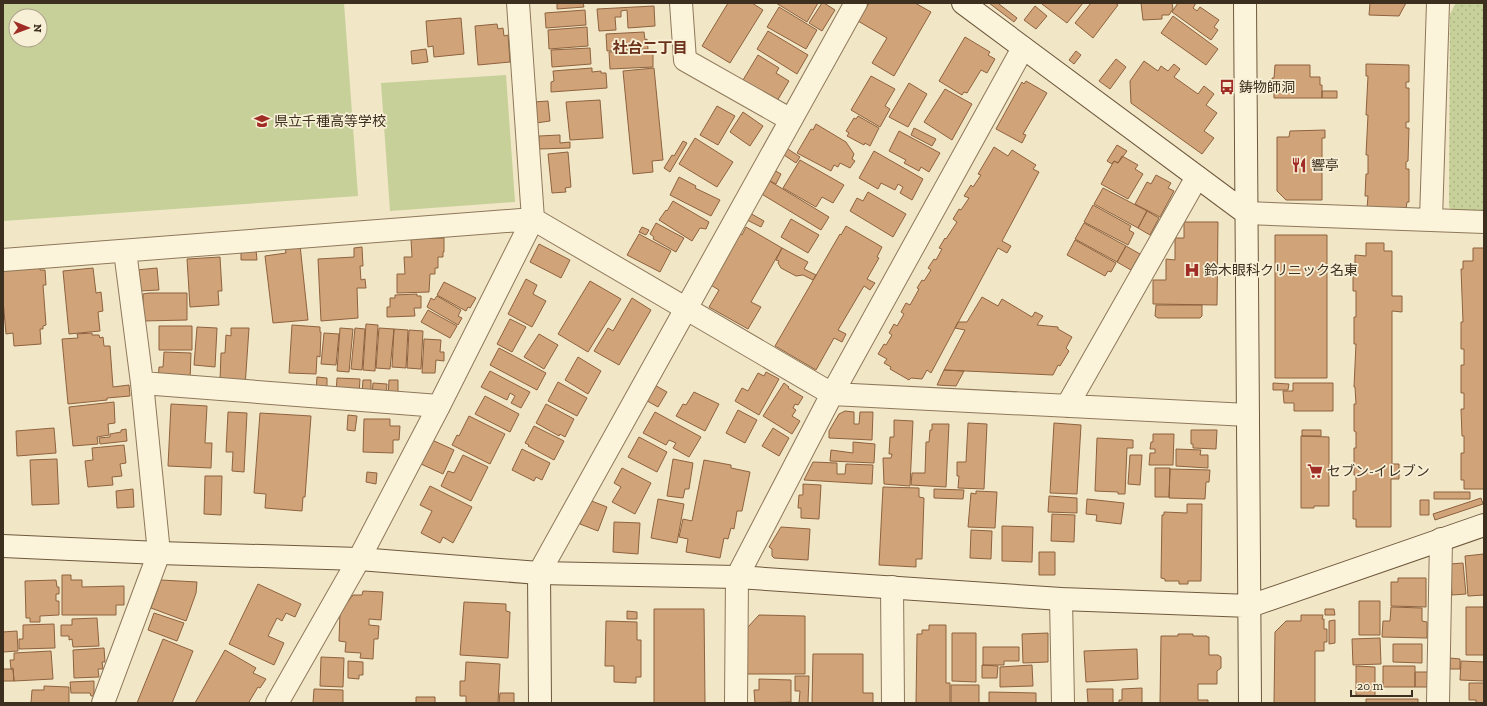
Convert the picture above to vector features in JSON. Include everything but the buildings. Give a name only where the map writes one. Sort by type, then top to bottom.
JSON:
[{"type":"street","points":[[277,703],[359,559],[534,219],[518,3]]},
{"type":"street","points":[[681,3],[685,60],[791,120]]},
{"type":"street","points":[[540,703],[539,573],[856,3]]},
{"type":"street","points":[[963,3],[1246,213],[1484,222]]},
{"type":"street","points":[[1245,3],[1250,703]]},
{"type":"street","points":[[1431,219],[1438,3]]},
{"type":"street","points":[[736,703],[737,577],[832,394],[1024,48]]},
{"type":"street","points":[[1067,406],[1197,177]]},
{"type":"street","points":[[3,260],[534,219],[832,394],[1248,415]]},
{"type":"street","points":[[103,703],[159,553],[142,383],[125,251]]},
{"type":"street","points":[[142,383],[439,406]]},
{"type":"street","points":[[3,546],[159,553],[359,559],[539,573],[737,577],[1061,599],[1250,606],[1484,525]]},
{"type":"street","points":[[1438,703],[1441,539]]},
{"type":"street","points":[[892,587],[893,703]]},
{"type":"street","points":[[1061,599],[1063,703]]},
{"type":"green space","points":[[3,3],[344,3],[358,196],[3,221]]},
{"type":"green space","points":[[1456,3],[1484,4],[1484,216],[1457,214],[1449,207],[1450,14]]},
{"type":"green space","points":[[506,75],[515,202],[390,211],[381,83]]},
{"type":"place","name":"鋳物師洞","points":[[1227,87]]},
{"type":"place","name":"県立千種高等学校","points":[[262,121]]},
{"type":"place","name":"響亭","points":[[1299,165]]},
{"type":"place","name":"鈴木眼科クリニック名東","points":[[1192,270]]},
{"type":"place","name":"セブン-イレブン","points":[[1315,471]]},
{"type":"district","name":"社台二丁目","points":[[650,48]]}]
